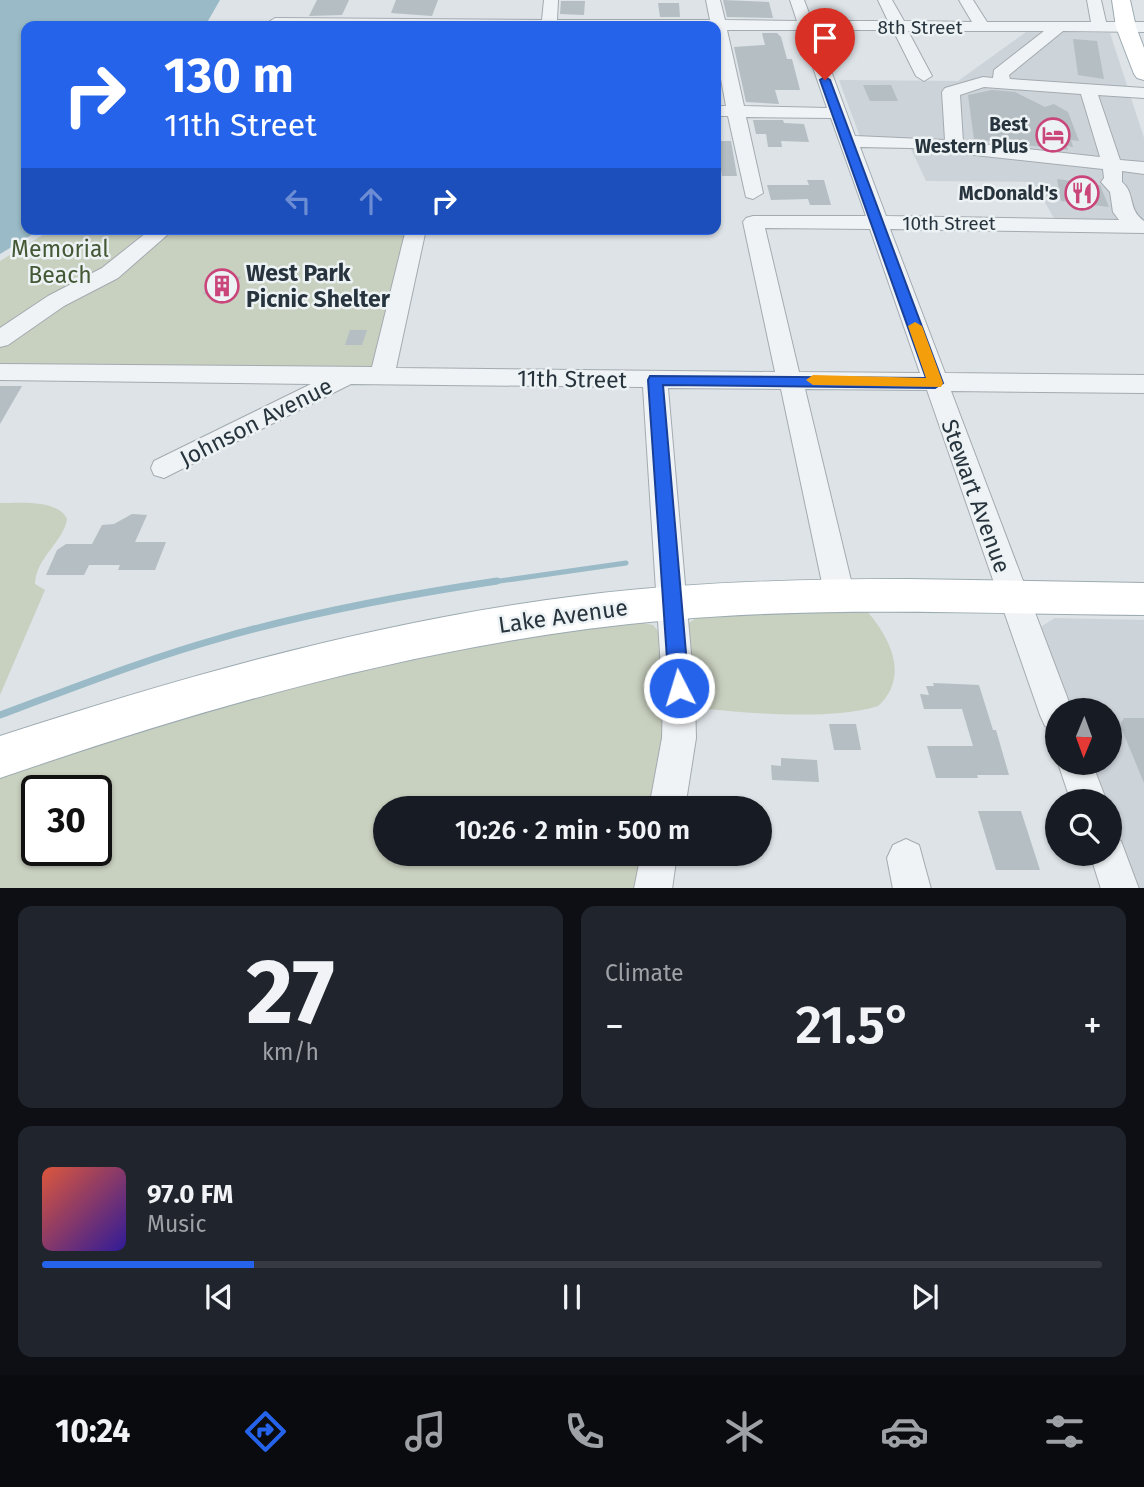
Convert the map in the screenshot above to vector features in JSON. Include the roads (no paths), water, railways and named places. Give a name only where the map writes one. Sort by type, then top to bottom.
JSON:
[{"type":"main road","points":[[1121,0],[1135,27],[1144,74]]},
{"type":"main road","name":"Lake Avenue","points":[[0,757],[206,691],[363,650],[511,623],[671,603],[840,597],[1144,599]]},
{"type":"street","points":[[549,21],[551,0]]},
{"type":"street","points":[[713,0],[717,21]]},
{"type":"street","name":"Stewart Avenue","points":[[797,0],[1051,698]]},
{"type":"street","points":[[885,0],[924,76]]},
{"type":"street","points":[[965,0],[983,27]]},
{"type":"street","points":[[1094,1],[1100,23]]},
{"type":"street","name":"8th Street","points":[[276,20],[463,20]]},
{"type":"street","name":"8th Street","points":[[721,25],[1058,28],[1100,23],[1135,27]]},
{"type":"street","points":[[1004,83],[1000,74],[1058,28]]},
{"type":"street","points":[[721,39],[753,193]]},
{"type":"street","points":[[954,146],[951,92],[983,82],[1087,87],[1144,93]]},
{"type":"street","points":[[1087,87],[1112,164],[1114,180],[1111,182],[1120,190],[1123,212],[1140,227]]},
{"type":"street","points":[[721,111],[837,113]]},
{"type":"street","points":[[847,141],[911,142],[1144,168]]},
{"type":"street","points":[[753,222],[840,597]]},
{"type":"street","name":"10th Street","points":[[753,222],[1140,227]]},
{"type":"street","points":[[0,339],[56,301],[110,273],[157,235]]},
{"type":"street","points":[[382,376],[415,235]]},
{"type":"street","name":"11th Street","points":[[0,372],[1144,384]]},
{"type":"street","name":"Johnson Avenue","points":[[164,468],[348,375]]},
{"type":"street","points":[[655,380],[680,713],[676,762],[669,796]]},
{"type":"street","points":[[653,888],[657,866]]},
{"type":"street","points":[[1112,866],[1120,888]]},
{"type":"water","points":[[0,0],[220,0],[208,21],[21,21],[21,235],[31,235],[0,254]]},
{"type":"waterway","points":[[486,583],[626,563]]},
{"type":"waterway","points":[[0,715],[137,664],[255,629],[358,605],[497,581]]},
{"type":"place","name":"Best Western Plus","points":[[1053,135]]},
{"type":"place","name":"McDonald's","points":[[1082,193]]},
{"type":"place","name":"West Park Picnic Shelter","points":[[222,286]]},
{"type":"park label","name":"Memorial Beach","points":[[60,262]]}]
